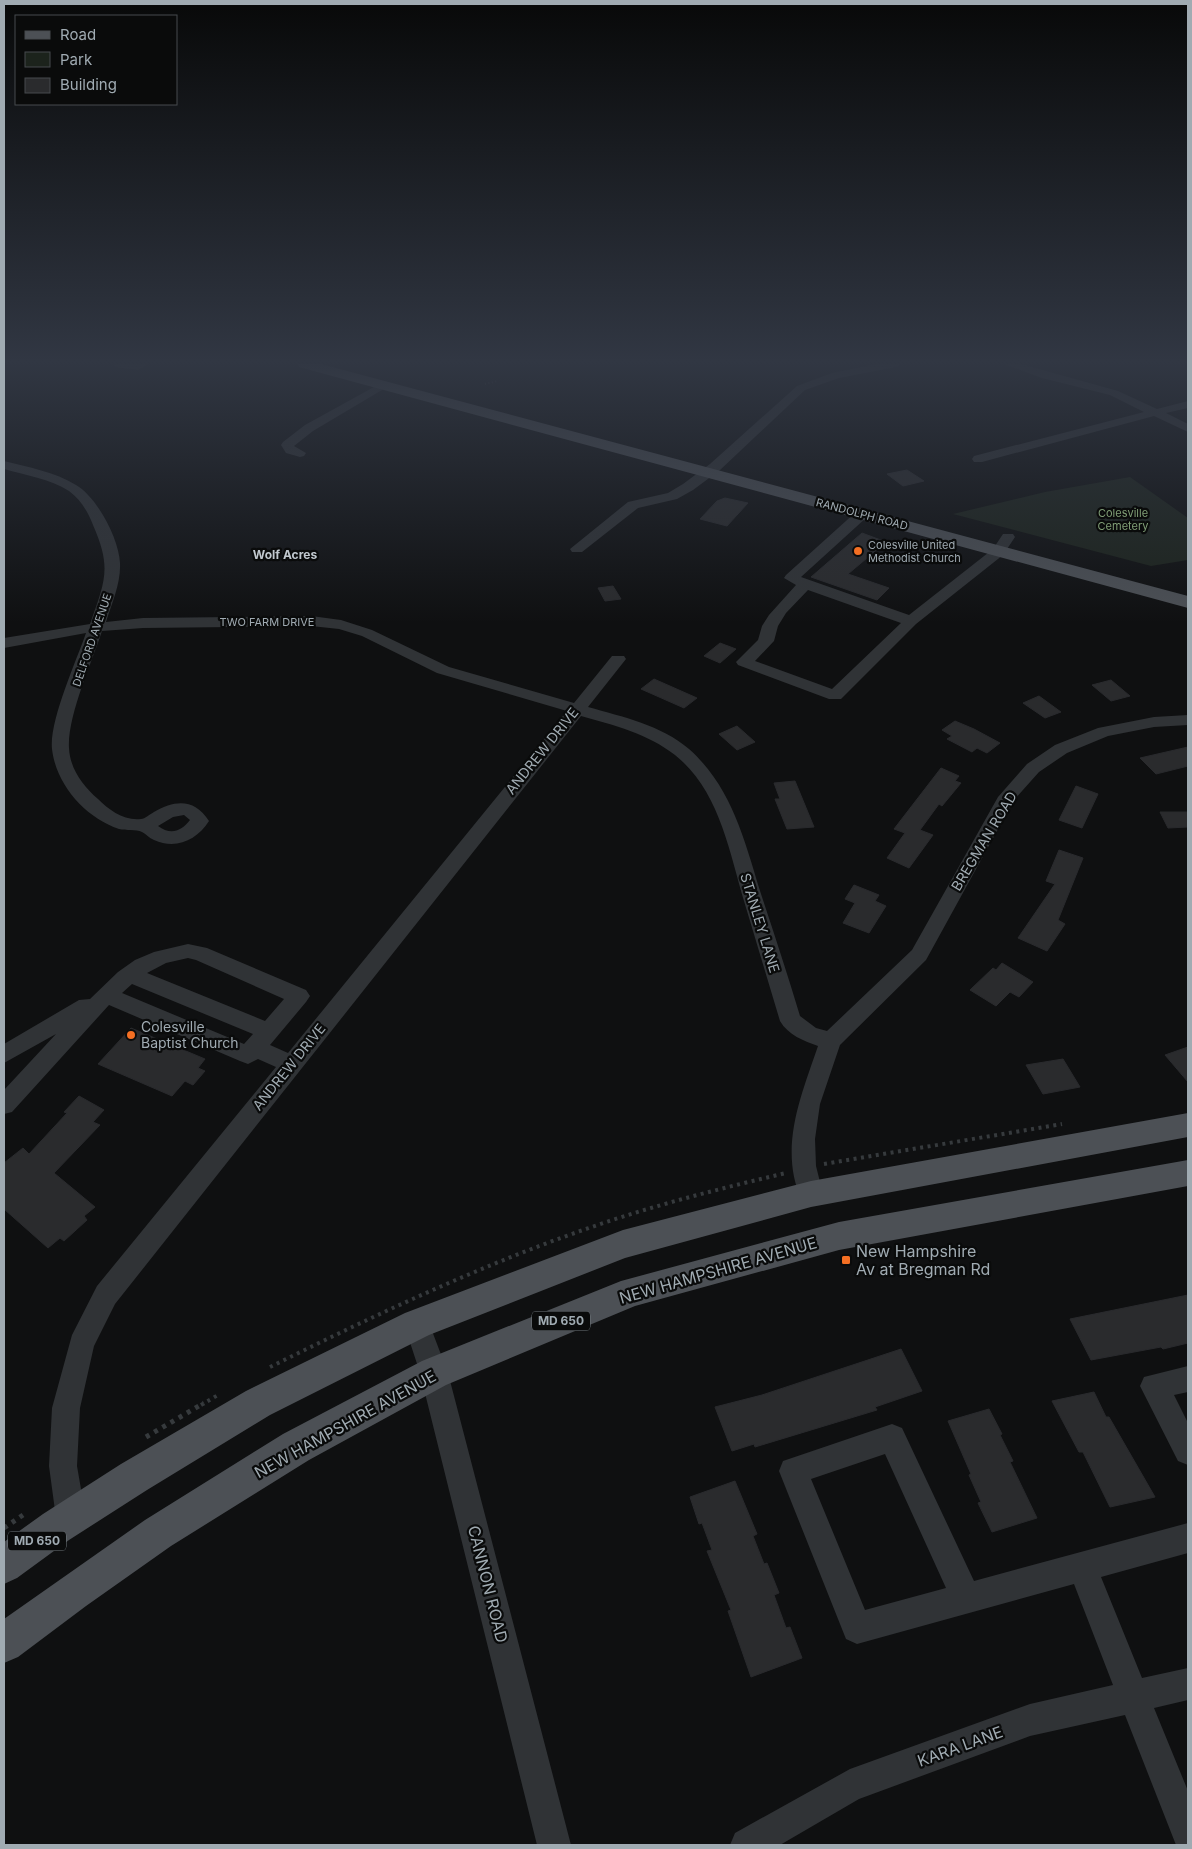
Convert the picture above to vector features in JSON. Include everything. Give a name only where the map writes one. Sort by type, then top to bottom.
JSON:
[{"type":"main road","name":"RANDOLPH ROAD","points":[[627,450],[1188,602]]},
{"type":"main road","name":"RANDOLPH ROAD","points":[[684,450],[1188,586]]},
{"type":"main road","name":"MD 650","points":[[4,1565],[134,1476],[258,1403],[418,1324],[623,1244],[810,1194],[1188,1125]]},
{"type":"main road","name":"NEW HAMPSHIRE AVENUE","points":[[4,1643],[72,1592],[158,1533],[296,1447],[434,1373],[632,1292],[839,1236],[1188,1173]]},
{"type":"street","points":[[291,450],[300,453]]},
{"type":"street","points":[[578,549],[633,505],[672,496],[708,472],[733,450]]},
{"type":"street","points":[[978,459],[1012,450]]},
{"type":"street","name":"DELFORD AVENUE","points":[[4,464],[57,480],[74,489],[93,508],[107,540],[113,562],[110,587],[64,720],[60,747],[63,763],[75,788],[103,815],[125,824],[147,826]]},
{"type":"street","points":[[862,514],[791,578],[911,621]]},
{"type":"street","points":[[806,584],[786,601],[766,633],[766,640],[744,662],[835,696],[911,621],[998,552],[1008,537]]},
{"type":"street","name":"TWO FARM DRIVE","points":[[4,643],[97,627],[143,623],[311,621],[341,625],[367,633],[396,649],[443,670],[576,708]]},
{"type":"street","name":"ANDREW DRIVE","points":[[71,1518],[63,1466],[66,1408],[81,1344],[106,1295],[576,708],[618,659]]},
{"type":"street","name":"STANLEY LANE","points":[[576,708],[635,726],[661,738],[682,752],[707,777],[727,814],[790,1021],[809,1034],[831,1040]]},
{"type":"street","name":"BREGMAN ROAD","points":[[831,1040],[919,955],[1007,798],[1033,768],[1061,749],[1104,732],[1154,722],[1188,720]]},
{"type":"street","points":[[4,1105],[106,995],[144,963],[164,955],[188,951],[200,953],[299,996],[248,1055],[106,995]]},
{"type":"street","points":[[130,974],[261,1039],[291,1064]]},
{"type":"street","points":[[4,1054],[106,995]]},
{"type":"street","points":[[810,1194],[804,1166],[803,1139],[809,1104],[831,1040]]},
{"type":"street","name":"CANNON ROAD","points":[[418,1324],[434,1373],[554,1845]]},
{"type":"street","points":[[1188,1379],[1154,1386],[1188,1451]]},
{"type":"street","points":[[967,1599],[892,1438],[793,1471],[858,1628],[967,1599],[1082,1568],[1188,1538]]},
{"type":"street","points":[[1082,1568],[1188,1833]]},
{"type":"street","name":"KARA LANE","points":[[747,1845],[850,1786],[1030,1720],[1188,1684]]},
{"type":"green space","name":"Colesville Cemetery","points":[[1130,477],[1188,518],[1188,560],[1151,566],[953,514],[1045,492]]},
{"type":"building","points":[[907,470],[924,481],[903,486],[887,474]]},
{"type":"building","points":[[725,498],[748,503],[727,526],[700,519],[717,501]]},
{"type":"building","points":[[862,533],[886,542],[848,574],[889,588],[877,600],[811,577]]},
{"type":"building","points":[[613,586],[621,599],[605,601],[598,588]]},
{"type":"building","points":[[720,643],[736,649],[720,663],[704,656]]},
{"type":"building","points":[[654,679],[697,698],[684,708],[641,689]]},
{"type":"building","points":[[1111,680],[1130,696],[1111,701],[1092,685]]},
{"type":"building","points":[[1039,696],[1061,712],[1045,718],[1023,703]]},
{"type":"building","points":[[955,721],[1000,743],[987,753],[977,748],[972,752],[947,739],[952,736],[942,730]]},
{"type":"building","points":[[737,726],[755,742],[737,750],[719,734]]},
{"type":"building","points":[[1188,747],[1188,766],[1156,774],[1140,758]]},
{"type":"building","points":[[941,768],[959,776],[955,781],[961,783],[942,806],[939,804],[920,830],[933,835],[909,868],[887,858],[905,833],[894,829]]},
{"type":"building","points":[[795,781],[814,827],[787,829],[775,799],[780,799],[774,783]]},
{"type":"building","points":[[1076,786],[1098,794],[1082,828],[1059,820]]},
{"type":"building","points":[[1160,812],[1188,812],[1188,827],[1168,828]]},
{"type":"building","points":[[1059,850],[1083,858],[1058,920],[1065,924],[1047,951],[1018,938],[1055,884],[1046,881]]},
{"type":"building","points":[[854,885],[879,895],[875,901],[886,906],[869,933],[843,923],[855,903],[845,899]]},
{"type":"building","points":[[1002,963],[1033,982],[1019,997],[1010,992],[996,1006],[970,990],[993,968],[996,970]]},
{"type":"building","points":[[131,1028],[205,1059],[198,1068],[205,1071],[193,1085],[185,1081],[172,1096],[98,1064]]},
{"type":"building","points":[[1188,1047],[1188,1082],[1165,1055]]},
{"type":"building","points":[[1063,1059],[1080,1087],[1043,1094],[1026,1065]]},
{"type":"building","points":[[79,1096],[104,1110],[93,1122],[100,1125],[54,1173],[95,1207],[84,1216],[87,1220],[64,1241],[60,1238],[48,1248],[4,1209],[4,1163],[23,1148],[29,1154],[67,1113],[64,1112]]},
{"type":"building","points":[[1188,1295],[1188,1343],[1163,1349],[1161,1347],[1091,1360],[1070,1319]]},
{"type":"building","points":[[901,1349],[922,1391],[875,1407],[877,1410],[755,1447],[754,1444],[732,1451],[715,1407],[762,1395]]},
{"type":"building","points":[[1094,1392],[1106,1417],[1109,1417],[1155,1497],[1110,1507],[1083,1452],[1079,1452],[1052,1401]]},
{"type":"building","points":[[989,1409],[1013,1461],[1010,1462],[1037,1518],[992,1532],[978,1503],[981,1502],[969,1475],[971,1474],[948,1421]]},
{"type":"building","points":[[735,1481],[757,1534],[753,1536],[764,1564],[767,1563],[779,1593],[774,1595],[786,1628],[790,1627],[802,1658],[751,1677],[728,1611],[731,1610],[707,1551],[712,1550],[702,1523],[699,1524],[690,1497]]},
{"type":"place","name":"Colesville United Methodist Church","points":[[858,551]]},
{"type":"place","name":"Colesville Baptist Church","points":[[131,1035]]},
{"type":"place","name":"New Hampshire Av at Bregman Rd","points":[[846,1260]]},
{"type":"district","name":"Wolf Acres","points":[[285,555]]}]
